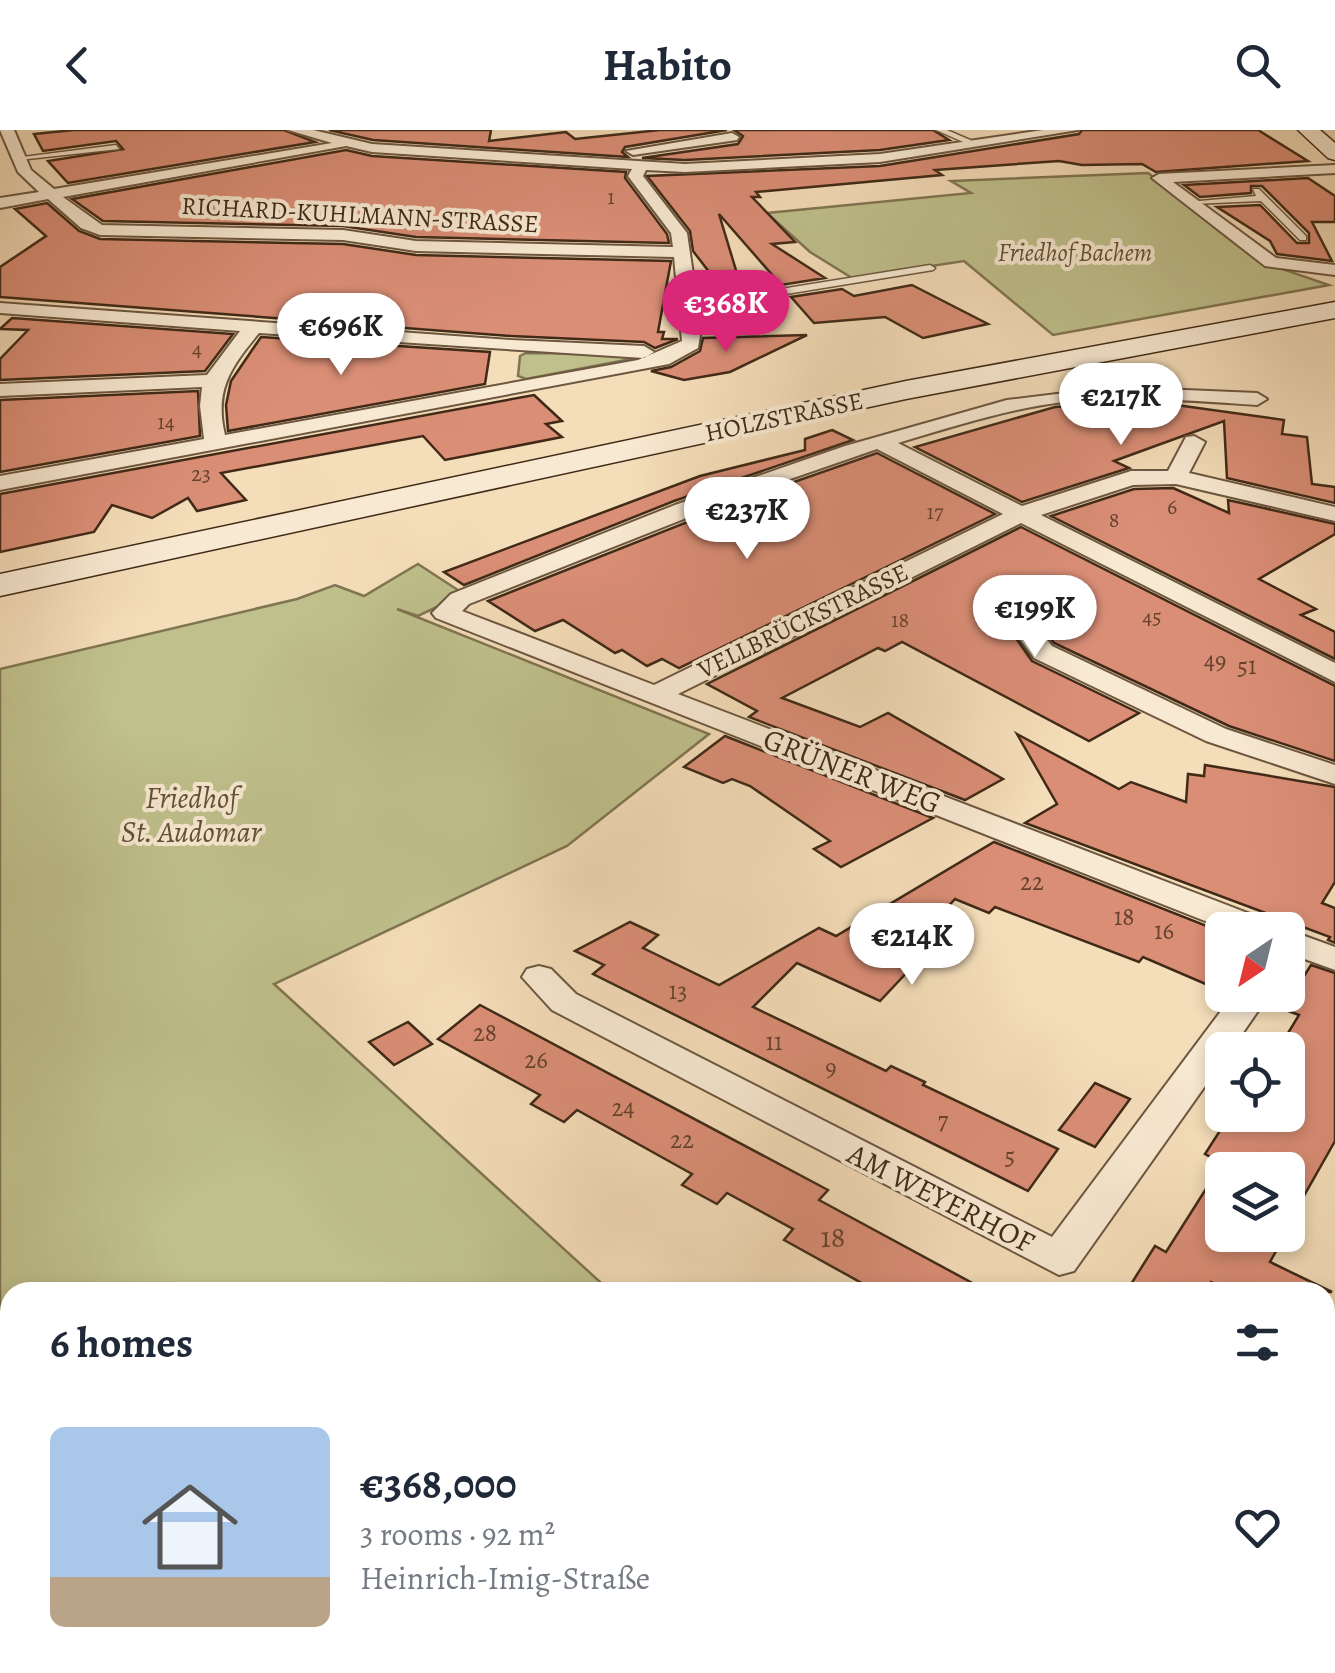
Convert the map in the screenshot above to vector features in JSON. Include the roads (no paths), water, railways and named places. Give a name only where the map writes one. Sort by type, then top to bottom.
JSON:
[{"type":"main road","points":[[1308,130],[1335,154]]},
{"type":"main road","name":"HOLZSTRASSE","points":[[0,568],[949,367],[1238,309],[1335,294]]},
{"type":"main road","name":"HOLZSTRASSE","points":[[0,585],[906,390],[1335,310]]},
{"type":"street","points":[[7,130],[11,152]]},
{"type":"street","points":[[295,130],[356,144],[445,154],[777,164],[880,158],[1071,130]]},
{"type":"street","points":[[0,202],[406,133]]},
{"type":"street","points":[[604,154],[640,158],[728,134],[777,164]]},
{"type":"street","name":"RICHARD-KUHLMANN-STRASSE","points":[[11,152],[25,172],[50,194],[86,225],[100,230],[342,235],[416,246],[681,252]]},
{"type":"street","points":[[0,308],[253,328],[508,368],[639,366],[678,353],[691,344],[692,329],[675,226],[635,176],[640,158]]},
{"type":"street","points":[[1335,169],[1160,178],[1271,262],[1335,270]]},
{"type":"street","points":[[216,444],[209,416],[211,381],[253,328]]},
{"type":"street","points":[[0,483],[216,444],[508,368],[678,353]]},
{"type":"street","points":[[0,390],[211,381]]},
{"type":"street","points":[[879,442],[992,410],[1071,396],[1162,394],[1257,399]]},
{"type":"street","points":[[879,442],[1335,674]]},
{"type":"street","name":"GRÜNER WEG","points":[[879,442],[810,461],[686,507],[460,600],[445,613],[1210,912]]},
{"type":"street","points":[[1176,476],[1194,442]]},
{"type":"street","name":"VELLBRÜCKSTRASSE","points":[[656,694],[1021,514],[1131,478],[1176,476],[1335,514]]},
{"type":"street","points":[[1033,639],[1043,652],[1170,715],[1335,776]]},
{"type":"street","name":"GRÜNER WEG","points":[[1305,948],[1335,959]]},
{"type":"street","name":"AM WEYERHOF","points":[[539,977],[564,1002],[1059,1259],[1240,1012]]},
{"type":"lane","points":[[940,130],[973,143]]},
{"type":"lane","points":[[11,152],[116,147]]},
{"type":"lane","points":[[1192,202],[1259,194],[1302,238]]},
{"type":"lane","points":[[688,296],[750,297],[930,268]]},
{"type":"lane","points":[[692,329],[758,329],[750,297]]},
{"type":"park label","name":"Friedhof Bachem","points":[[1075,253]]},
{"type":"park label","name":"Friedhof St. Audomar","points":[[191,815]]}]
